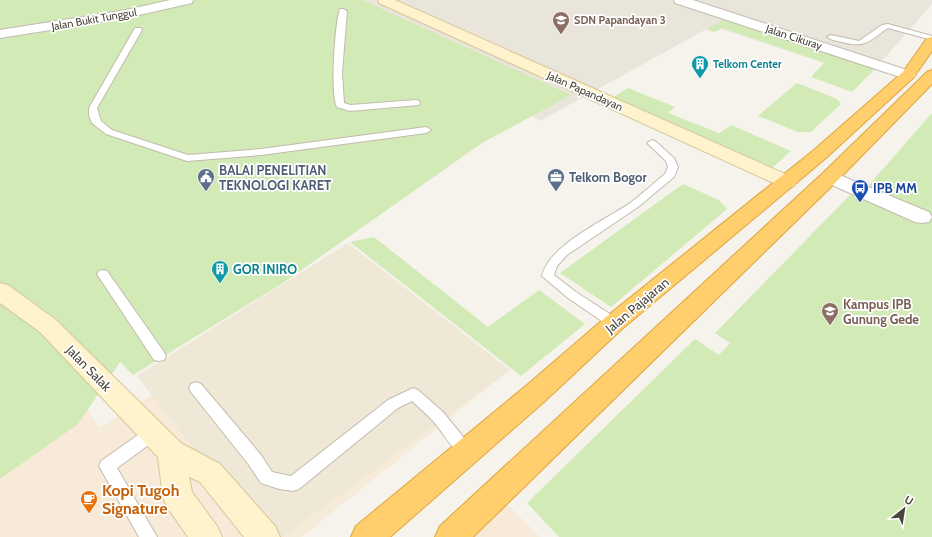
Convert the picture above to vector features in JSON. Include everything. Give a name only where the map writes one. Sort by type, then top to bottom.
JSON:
[{"type":"highway","points":[[451,537],[830,178],[922,77],[932,39]]},
{"type":"highway","name":"Jalan Pajajaran","points":[[367,537],[536,393],[614,323],[787,182],[922,77]]},
{"type":"street","name":"Jalan Bukit Tunggul","points":[[0,34],[119,15],[187,0]]},
{"type":"street","name":"Jalan Papandayan","points":[[384,0],[787,182]]},
{"type":"street","name":"Jalan Cikuray","points":[[680,0],[922,77]]},
{"type":"street","points":[[830,178],[922,217]]},
{"type":"street","name":"Jalan Salak","points":[[0,291],[48,326],[162,443],[210,474],[264,537]]},
{"type":"street","points":[[162,443],[178,497],[206,537]]},
{"type":"lane","points":[[343,11],[339,76],[340,105],[350,108],[416,103]]},
{"type":"lane","points":[[831,36],[855,44],[861,44],[884,27],[888,26],[932,39]]},
{"type":"lane","points":[[138,30],[93,108],[93,116],[101,128],[109,132],[187,158],[261,152],[426,130]]},
{"type":"lane","points":[[614,323],[560,286],[548,276],[549,269],[554,261],[563,252],[634,205],[670,175],[673,167],[670,160],[652,142]]},
{"type":"lane","points":[[103,274],[159,356]]},
{"type":"lane","points":[[196,388],[255,460],[267,478],[279,482],[293,484],[393,404],[413,394],[438,416],[460,444],[468,450]]},
{"type":"lane","points":[[148,537],[107,466],[162,443]]},
{"type":"shaded area","points":[[344,0],[932,0],[932,4],[868,77],[712,26],[540,121]]},
{"type":"shaded area","points":[[348,243],[510,370],[283,537],[262,537],[137,376]]},
{"type":"shaded area","points":[[360,261],[501,377],[301,537],[0,537],[0,286],[15,295],[99,428]]},
{"type":"shaded area","points":[[500,497],[540,537],[462,537]]},
{"type":"green space","name":"BALAI PENELITIAN TEKNOLOGI KARET","points":[[0,0],[362,0],[571,95],[482,143],[283,283],[133,375],[120,362],[78,424],[0,479]]},
{"type":"green space","points":[[724,20],[735,21],[868,65],[872,69],[872,72],[852,92],[811,77],[824,63],[723,28],[714,32],[706,29]]},
{"type":"green space","points":[[797,83],[837,99],[841,104],[811,132],[798,132],[758,116]]},
{"type":"green space","points":[[628,88],[675,107],[668,113],[719,133],[731,125],[791,151],[771,169],[612,98]]},
{"type":"green space","name":"Kampus IPB Gunung Gede","points":[[932,113],[932,537],[559,537],[527,503],[695,339],[719,355],[730,343],[715,333],[854,191],[861,194]]},
{"type":"green space","points":[[683,184],[719,200],[727,209],[611,307],[560,273]]},
{"type":"green space","points":[[374,237],[488,327],[539,290],[585,324],[521,376],[350,242]]},
{"type":"place","name":"SDN Papandayan 3","points":[[561,35]]},
{"type":"place","name":"Telkom Center","points":[[700,79]]},
{"type":"place","name":"BALAI PENELITIAN TEKNOLOGI KARET","points":[[206,192]]},
{"type":"place","name":"Telkom Bogor","points":[[556,192]]},
{"type":"place","name":"IPB MM","points":[[860,203]]},
{"type":"place","name":"GOR INIRO","points":[[220,284]]},
{"type":"place","name":"Kampus IPB Gunung Gede","points":[[830,326]]},
{"type":"place","name":"Kopi Tugoh Signature","points":[[89,514]]}]
